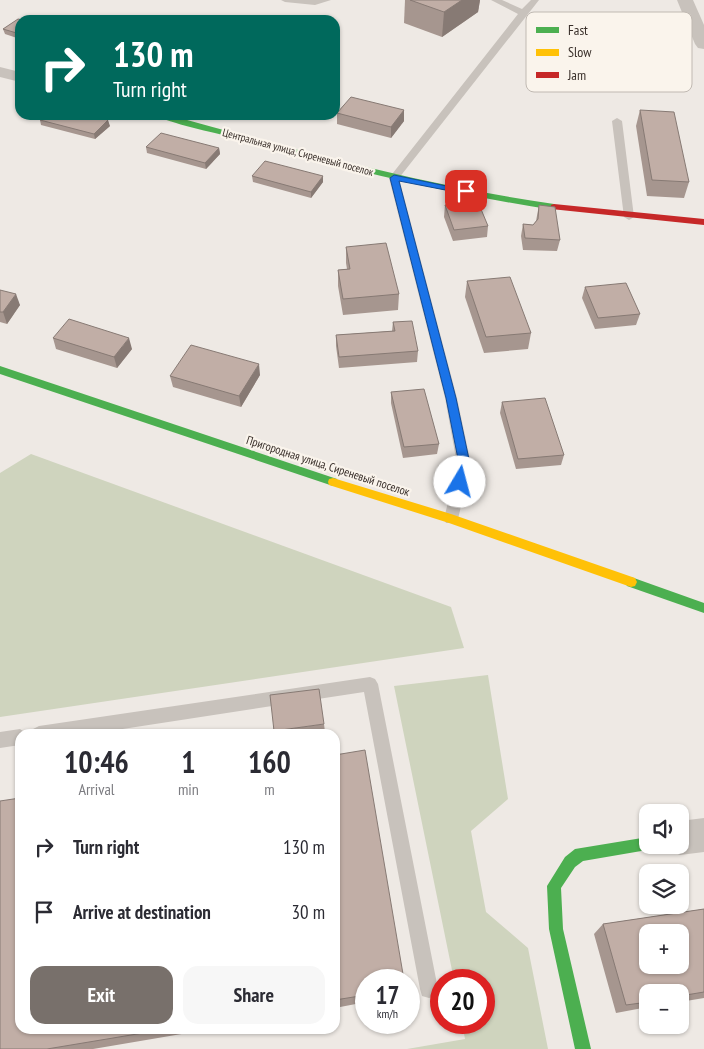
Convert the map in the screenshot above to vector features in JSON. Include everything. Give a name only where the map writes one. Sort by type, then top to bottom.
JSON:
[{"type":"street","points":[[685,0],[690,12]]},
{"type":"street","points":[[692,16],[704,44]]},
{"type":"street","points":[[0,72],[15,76]]},
{"type":"street","name":"Центральная улица, Сиреневый поселок","points":[[179,120],[394,178],[538,205],[629,217],[704,222]]},
{"type":"street","name":"Пригородная улица, Сиреневый поселок","points":[[2,374],[359,491],[451,519],[704,608]]},
{"type":"street","points":[[689,837],[704,835]]},
{"type":"street","points":[[583,1049],[556,929],[554,886],[570,862],[580,854],[639,845]]},
{"type":"lane","points":[[285,0],[315,3],[327,0]]},
{"type":"lane","points":[[495,0],[523,13]]},
{"type":"lane","points":[[451,519],[464,464],[451,398],[394,178],[523,13],[536,0]]},
{"type":"lane","points":[[617,121],[629,217]]},
{"type":"lane","points":[[72,729],[370,684],[428,989]]},
{"type":"lane","points":[[0,740],[15,738]]},
{"type":"green space","points":[[31,454],[451,607],[464,648],[0,717],[0,473]]},
{"type":"green space","points":[[488,675],[508,799],[471,831],[486,912],[528,948],[548,1049],[407,1049],[465,1039],[464,1034],[495,1034],[495,969],[452,969],[394,686]]},
{"type":"building","points":[[410,0],[462,0],[444,12]]},
{"type":"building","points":[[15,21],[15,33],[3,29]]},
{"type":"building","points":[[351,97],[404,110],[391,127],[340,114],[340,110]]},
{"type":"building","points":[[640,110],[674,112],[689,182],[652,180]]},
{"type":"building","points":[[40,120],[108,120],[94,134]]},
{"type":"building","points":[[161,133],[219,148],[205,163],[146,147]]},
{"type":"building","points":[[265,161],[323,176],[311,192],[252,176]]},
{"type":"building","points":[[478,202],[488,226],[454,230],[445,205]]},
{"type":"building","points":[[539,205],[555,207],[560,240],[525,238],[523,224],[533,225],[538,219]]},
{"type":"building","points":[[386,243],[399,294],[343,299],[338,270],[350,269],[346,247]]},
{"type":"building","points":[[510,277],[531,333],[486,337],[467,281]]},
{"type":"building","points":[[626,283],[640,314],[598,318],[585,287]]},
{"type":"building","points":[[0,290],[16,294],[3,312],[0,312]]},
{"type":"building","points":[[69,319],[129,338],[114,357],[53,338]]},
{"type":"building","points":[[412,321],[418,351],[339,357],[336,335],[395,331],[393,322]]},
{"type":"building","points":[[191,345],[259,364],[239,396],[170,376]]},
{"type":"building","points":[[424,389],[439,444],[404,447],[391,392]]},
{"type":"building","points":[[545,398],[564,455],[518,459],[502,402]]},
{"type":"building","points":[[319,689],[324,724],[274,729],[270,695]]},
{"type":"building","points":[[365,750],[402,969],[355,969],[355,997],[340,999],[340,754]]},
{"type":"building","points":[[15,799],[15,1034],[137,1034],[47,1049],[0,1049],[0,801]]},
{"type":"building","points":[[704,909],[704,992],[689,994],[689,984],[639,984],[639,1003],[626,1005],[603,924],[670,914],[689,914],[689,911]]},
{"type":"traffic: fast","points":[[178,120],[355,168],[454,190],[554,207]]},
{"type":"traffic: fast","points":[[0,370],[333,482]]},
{"type":"traffic: fast","points":[[631,582],[704,608]]},
{"type":"traffic: fast","points":[[583,1049],[556,929],[554,886],[570,862],[580,854],[639,845]]},
{"type":"traffic: slow","points":[[333,482],[451,519],[631,582]]},
{"type":"traffic: jam","points":[[554,207],[704,222]]},
{"type":"route","points":[[460,482],[464,464],[451,398],[394,178],[466,191]]}]
